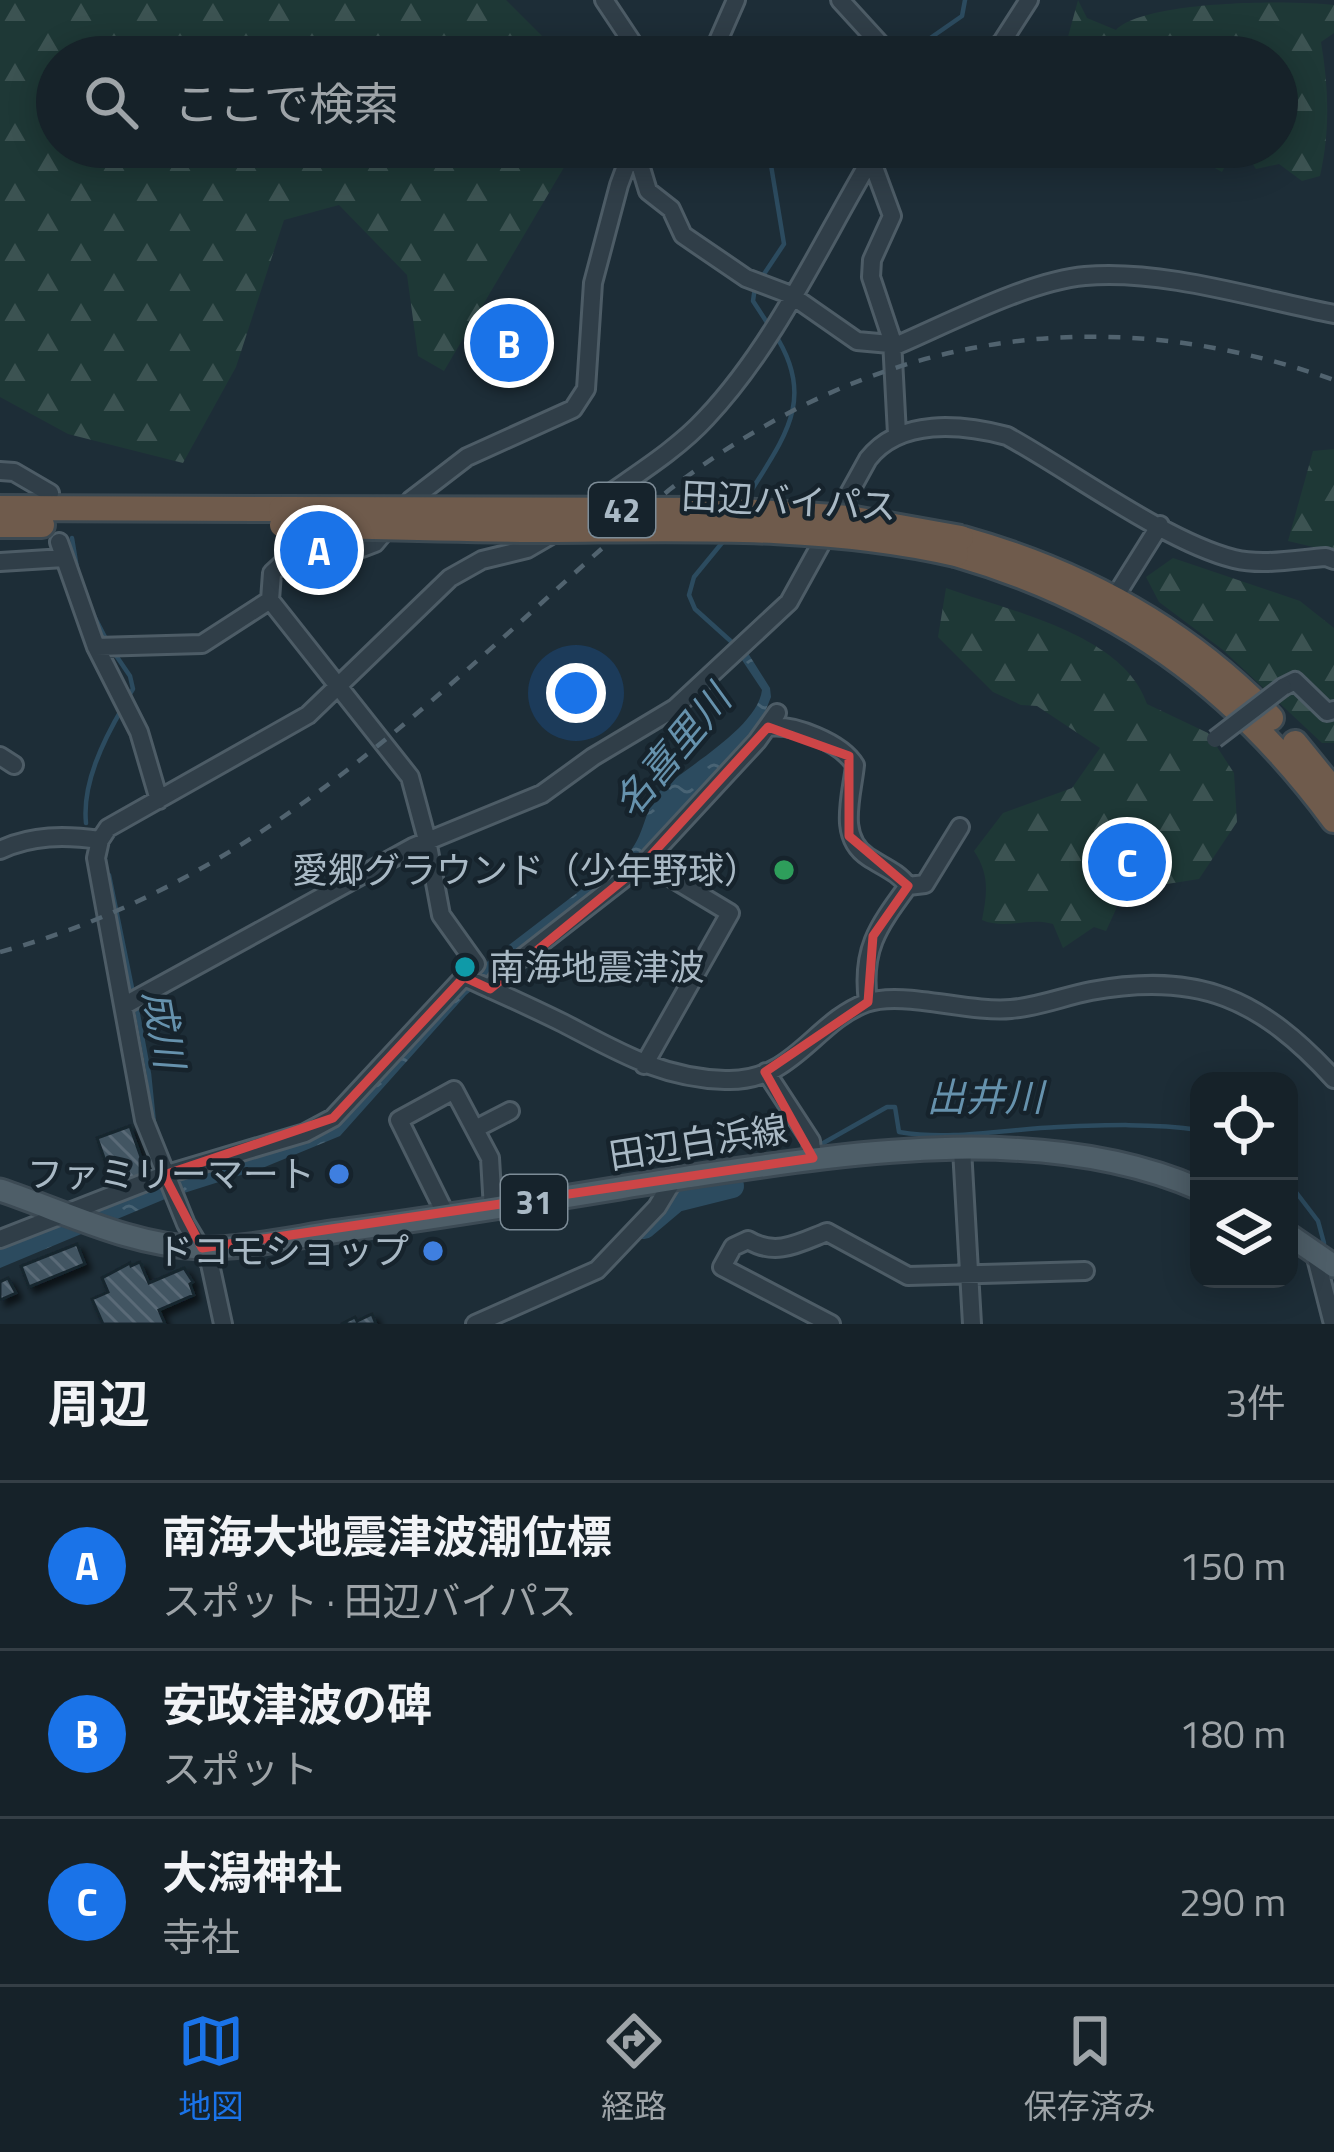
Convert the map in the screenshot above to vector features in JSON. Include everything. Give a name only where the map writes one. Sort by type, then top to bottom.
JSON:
[{"type":"highway","name":"田辺バイパス","points":[[0,508],[280,517],[483,530],[760,529],[958,546],[1180,638],[1244,690],[1334,790]]},
{"type":"highway","name":"田辺バイパス","points":[[0,525],[280,517]]},
{"type":"highway","name":"田辺バイパス","points":[[1110,606],[1244,712],[1294,766],[1334,820]]},
{"type":"main road","name":"田辺白浜線","points":[[0,1190],[107,1231],[202,1248],[447,1216],[674,1179],[812,1149],[1055,1153],[1131,1165],[1190,1186]]},
{"type":"main road","points":[[1298,1240],[1334,1266]]},
{"type":"street","points":[[604,0],[628,36]]},
{"type":"street","points":[[720,36],[736,0]]},
{"type":"street","points":[[840,0],[873,36]]},
{"type":"street","points":[[1006,36],[1029,0]]},
{"type":"street","points":[[0,1239],[164,1174],[305,1133],[333,1118],[476,964],[441,915],[410,777],[270,600],[272,573],[299,548],[362,548],[375,543],[412,500],[467,457],[573,410],[586,388],[593,283],[625,168]]},
{"type":"street","points":[[643,168],[648,191],[671,209],[683,235],[746,278],[791,295],[857,341],[892,346],[997,303],[1080,276],[1129,275],[1334,314]]},
{"type":"street","points":[[224,1324],[210,1264],[178,1207],[144,1120],[102,899],[96,858],[100,840],[108,828],[308,715],[450,578],[482,560],[547,539],[702,423],[762,344],[868,168]]},
{"type":"street","points":[[881,168],[892,216],[872,260],[871,277],[892,346],[898,434]]},
{"type":"street","points":[[125,1005],[427,840],[542,794],[592,757],[675,708],[789,602],[868,459],[879,445],[898,434],[931,428],[1007,436],[1160,525],[1233,558],[1326,556],[1334,560]]},
{"type":"street","points":[[0,471],[26,478],[50,493]]},
{"type":"street","points":[[1110,606],[1160,525]]},
{"type":"street","points":[[0,562],[62,550],[96,647],[132,714],[159,800]]},
{"type":"street","points":[[96,647],[202,644],[270,600]]},
{"type":"street","points":[[1215,739],[1294,681],[1327,712],[1334,710]]},
{"type":"street","points":[[488,988],[645,862],[772,720],[849,756],[855,765],[849,836],[860,851],[908,886]]},
{"type":"street","points":[[868,1002],[866,970],[873,936],[908,886],[926,884],[960,827]]},
{"type":"street","points":[[0,850],[49,837],[100,840]]},
{"type":"street","points":[[644,1065],[730,913],[645,862]]},
{"type":"street","points":[[465,978],[659,1072],[728,1081],[789,1062],[868,1002],[897,999],[960,1010],[1014,1010],[1149,981],[1187,984],[1248,1007],[1304,1046],[1334,1079]]},
{"type":"street","points":[[766,1072],[812,1149]]},
{"type":"street","points":[[447,1216],[399,1120],[454,1090],[490,1158],[493,1208]]},
{"type":"street","points":[[475,1129],[510,1111]]},
{"type":"street","points":[[962,1149],[972,1324]]},
{"type":"street","points":[[475,1324],[597,1270],[657,1207],[674,1179]]},
{"type":"street","points":[[827,1323],[722,1267],[726,1256],[748,1240],[765,1250],[788,1248],[827,1232],[908,1276],[1085,1271]]},
{"type":"street","points":[[1314,1250],[1333,1324]]},
{"type":"highlighted area","points":[[768,727],[849,756],[849,836],[908,886],[873,936],[868,1002],[765,1072],[813,1158],[202,1248],[164,1175],[333,1118],[464,977],[490,989],[645,862]]},
{"type":"green space","points":[[0,0],[506,0],[542,36],[36,36],[36,168],[564,168],[444,371],[418,356],[407,275],[339,205],[284,220],[236,367],[183,463],[68,434],[0,397]]},
{"type":"green space","points":[[1078,0],[1087,18],[1116,30],[1132,20],[1187,8],[1254,3],[1334,5],[1334,33],[1321,42],[1327,110],[1320,176],[1302,181],[1284,168],[1298,168],[1298,36],[1068,36]]},
{"type":"green space","points":[[1334,449],[1334,552],[1288,541],[1313,451]]},
{"type":"green space","points":[[1173,558],[1300,601],[1334,628],[1334,743],[1322,743],[1223,650],[1159,602],[1146,577]]},
{"type":"green space","points":[[946,588],[1031,616],[1090,643],[1134,680],[1147,704],[1208,733],[1234,773],[1237,822],[1199,879],[1167,884],[1158,877],[1137,833],[1095,857],[1103,867],[1098,877],[1101,897],[1117,907],[1106,931],[1094,927],[1063,948],[1053,924],[982,920],[986,885],[974,851],[1003,813],[1072,788],[1100,748],[1037,706],[1021,705],[993,692],[938,637]]},
{"type":"water","points":[[746,650],[770,688],[757,732],[623,869],[466,995],[340,1136],[260,1169],[165,1199],[0,1268],[0,1249],[153,1188],[323,1132],[479,968],[629,853],[663,788],[749,717],[762,690],[740,657]]},
{"type":"building","points":[[1139,855],[1145,872],[1128,878],[1122,861]]},
{"type":"building","points":[[130,1126],[147,1174],[114,1186],[97,1138]]},
{"type":"building","points":[[77,1244],[85,1264],[29,1287],[21,1266]]},
{"type":"building","points":[[140,1262],[149,1283],[184,1268],[194,1295],[159,1310],[165,1324],[103,1324],[92,1299],[108,1292],[102,1278]]},
{"type":"building","points":[[8,1278],[16,1293],[0,1300],[0,1282]]},
{"type":"building","points":[[372,1314],[376,1324],[341,1324],[355,1317],[357,1321]]},
{"type":"waterway","name":"名喜里川","points":[[933,36],[962,16],[965,0]]},
{"type":"waterway","name":"名喜里川","points":[[762,277],[784,244],[771,168]]},
{"type":"waterway","name":"名喜里川","points":[[755,287],[753,301],[768,324]]},
{"type":"waterway","name":"名喜里川","points":[[745,501],[782,439],[794,400],[794,380],[774,333]]},
{"type":"waterway","name":"成川","points":[[72,538],[78,574]]},
{"type":"waterway","name":"名喜里川","points":[[726,538],[694,577],[689,595],[695,609],[735,645]]},
{"type":"waterway","name":"成川","points":[[92,612],[106,639]]},
{"type":"waterway","name":"成川","points":[[115,654],[130,676],[133,689],[128,697]]},
{"type":"waterway","name":"成川","points":[[86,823],[91,778],[123,707]]},
{"type":"waterway","name":"成川","points":[[109,875],[133,993]]},
{"type":"waterway","name":"成川","points":[[136,1004],[154,1123]]},
{"type":"waterway","name":"出井川","points":[[818,1146],[887,1107],[895,1107],[899,1132],[919,1134],[1111,1125],[1190,1129]]},
{"type":"waterway","name":"出井川","points":[[644,1227],[676,1200],[732,1186]]},
{"type":"waterway","name":"出井川","points":[[1298,1195],[1318,1221],[1324,1243]]},
{"type":"railway","points":[[0,952],[100,918],[193,873],[279,820],[438,695],[669,490],[745,437],[824,396],[905,365],[987,345],[1072,337],[1158,340],[1245,354],[1334,380]]},
{"type":"place","name":"安政津波の碑","points":[[509,343]]},
{"type":"place","name":"南海大地震津波潮位標","points":[[319,550]]},
{"type":"place","name":"大潟神社","points":[[1127,862]]},
{"type":"place","name":"愛郷グラウンド（少年野球）","points":[[784,870]]},
{"type":"place","name":"南海地震津波","points":[[465,967]]},
{"type":"place","name":"ファミリーマート","points":[[339,1174]]},
{"type":"place","name":"ドコモショップ","points":[[433,1251]]}]
